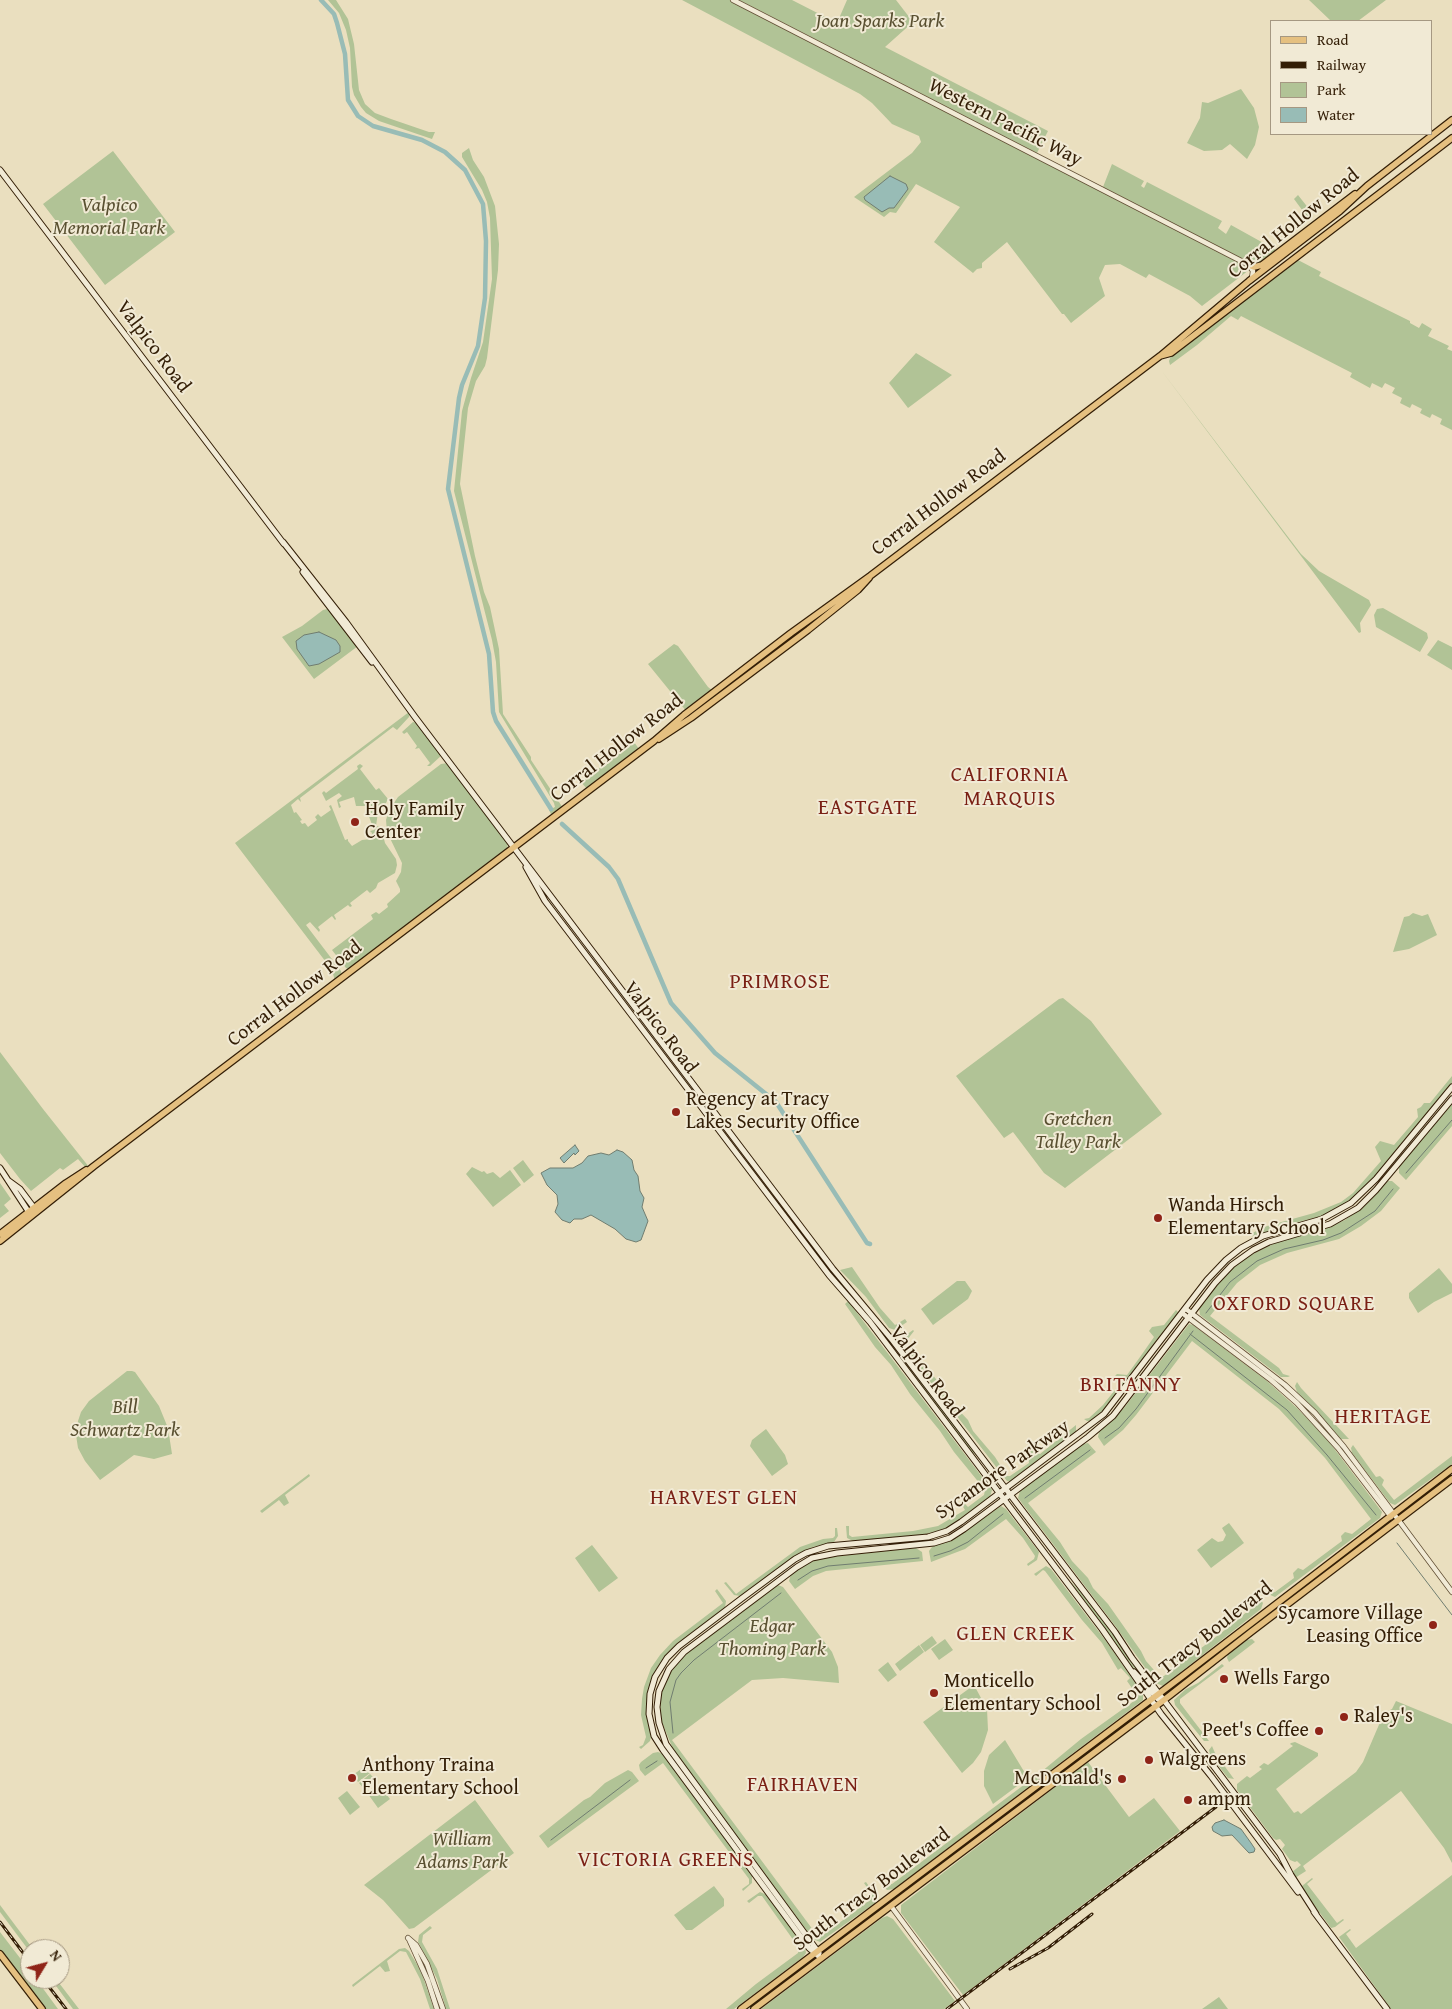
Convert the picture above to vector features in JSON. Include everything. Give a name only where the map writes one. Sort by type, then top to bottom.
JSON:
[{"type":"main road","name":"Corral Hollow Road","points":[[0,1241],[72,1179],[94,1166],[654,742],[691,718],[808,630],[858,590],[870,576],[1160,356],[1239,289],[1340,211],[1367,186],[1452,120]]},
{"type":"main road","name":"Corral Hollow Road","points":[[1160,356],[1170,353],[1452,138]]},
{"type":"main road","name":"Valpico Road","points":[[0,170],[283,542],[322,598],[415,716],[837,1273],[894,1341],[1115,1632],[1155,1696],[1156,1706],[1387,2009]]},
{"type":"main road","points":[[1249,265],[1254,267],[1262,265],[1367,186]]},
{"type":"main road","points":[[1239,289],[1240,294],[1245,296]]},
{"type":"main road","name":"Valpico Road","points":[[515,848],[516,854],[533,879],[544,901],[833,1280],[870,1322],[1102,1629],[1128,1667],[1140,1676],[1155,1696],[1164,1700],[1280,1854],[1316,1914]]},
{"type":"main road","name":"Sycamore Parkway","points":[[821,1958],[657,1741],[652,1728],[650,1694],[655,1677],[663,1663],[676,1649],[800,1555],[828,1546],[922,1538],[941,1533],[956,1526],[1104,1414],[1219,1267],[1247,1245],[1275,1232],[1330,1216],[1358,1198],[1452,1087]]},
{"type":"main road","name":"Sycamore Parkway","points":[[816,1952],[666,1744],[658,1715],[658,1698],[662,1682],[669,1669],[681,1654],[803,1562],[828,1554],[924,1545],[958,1534],[1088,1437],[1113,1416],[1225,1271],[1252,1250],[1276,1239],[1330,1224],[1358,1208],[1371,1196],[1452,1100]]},
{"type":"main road","points":[[0,1168],[9,1180],[20,1189],[33,1212]]},
{"type":"main road","name":"Corral Hollow Road","points":[[0,1234],[33,1212]]},
{"type":"main road","name":"South Tracy Boulevard","points":[[741,2009],[1452,1469]]},
{"type":"main road","name":"South Tracy Boulevard","points":[[754,2009],[1164,1700],[1452,1479]]},
{"type":"main road","points":[[0,1954],[42,2009]]},
{"type":"street","name":"Western Pacific Way","points":[[733,0],[1249,265]]},
{"type":"street","points":[[1249,265],[1253,271],[1252,279]]},
{"type":"street","points":[[1184,1311],[1281,1381],[1308,1405],[1344,1447],[1397,1521],[1452,1592]]},
{"type":"street","points":[[890,1906],[968,2009]]},
{"type":"street","points":[[437,2009],[430,1986],[408,1938],[416,1945],[427,1964],[443,2009]]},
{"type":"green space","points":[[328,0],[336,0],[348,19],[354,44],[359,90],[365,104],[375,113],[429,132],[435,132],[432,139],[379,121],[366,113],[361,107],[352,87],[350,48],[346,30],[339,13]]},
{"type":"green space","points":[[682,0],[730,0],[1246,265],[1249,270],[1202,306],[1190,296],[1149,274],[1146,278],[1120,264],[1105,265],[1099,278],[1105,296],[1071,323],[1007,242],[982,263],[982,268],[977,269],[973,273],[934,242],[960,207],[916,184],[896,213],[890,212],[884,217],[854,197],[912,153],[921,142],[919,136],[892,124],[872,103],[860,94]]},
{"type":"green space","name":"Joan Sparks Park","points":[[739,0],[792,0],[837,23],[847,0],[896,0],[913,22],[885,47],[1048,131],[1037,153]]},
{"type":"green space","points":[[1309,0],[1386,0],[1359,20],[1330,20]]},
{"type":"green space","points":[[1241,89],[1254,108],[1259,127],[1255,145],[1247,159],[1230,144],[1222,150],[1204,151],[1187,143],[1200,118],[1202,102],[1208,103]]},
{"type":"green space","points":[[469,148],[473,160],[484,177],[495,206],[499,244],[498,270],[487,358],[485,366],[476,381],[468,408],[460,484],[475,556],[484,592],[490,607],[499,649],[503,714],[563,808],[552,816],[549,810],[555,807],[554,803],[499,712],[496,662],[492,640],[454,491],[462,411],[483,342],[492,279],[490,218],[487,202],[482,190],[462,157],[462,153]]},
{"type":"green space","name":"Valpico Memorial Park","points":[[113,151],[175,232],[105,285],[43,204]]},
{"type":"green space","points":[[1112,164],[1144,181],[1141,186],[1144,188],[1147,182],[1222,221],[1218,228],[1226,234],[1231,225],[1276,250],[1257,264],[1250,263],[1103,187]]},
{"type":"green space","points":[[1298,195],[1313,214],[1308,218],[1294,199]]},
{"type":"green space","points":[[1298,260],[1321,272],[1319,276],[1410,321],[1410,323],[1419,328],[1422,323],[1432,329],[1428,336],[1449,346],[1447,349],[1452,351],[1452,430],[1440,424],[1442,419],[1432,414],[1430,418],[1420,413],[1422,409],[1412,404],[1410,408],[1400,403],[1402,398],[1392,393],[1395,388],[1385,383],[1382,388],[1372,383],[1370,388],[1350,377],[1352,373],[1241,316],[1238,320],[1231,316],[1170,365],[1171,356]]},
{"type":"green space","points":[[916,353],[952,375],[908,408],[889,383]]},
{"type":"green space","points":[[1161,370],[1301,554],[1319,571],[1369,600],[1371,605],[1360,623],[1361,632],[1359,633]]},
{"type":"green space","points":[[1383,608],[1427,633],[1428,638],[1420,652],[1376,627],[1374,615],[1377,609]]},
{"type":"green space","points":[[327,609],[358,646],[314,679],[282,637]]},
{"type":"green space","points":[[1438,640],[1452,647],[1452,670],[1427,655]]},
{"type":"green space","points":[[674,644],[678,646],[713,691],[687,712],[648,664]]},
{"type":"green space","points":[[409,712],[409,717],[397,730],[393,727],[300,798],[301,802],[298,799],[291,805],[294,813],[296,812],[302,820],[300,821],[302,824],[305,823],[308,827],[317,820],[315,817],[318,814],[321,817],[331,810],[329,806],[331,805],[345,840],[348,839],[352,846],[362,840],[371,839],[372,833],[370,831],[374,830],[365,806],[356,806],[354,797],[339,802],[341,807],[339,808],[337,800],[342,796],[339,793],[326,801],[322,793],[324,791],[326,793],[358,769],[357,766],[360,764],[363,766],[360,769],[376,790],[379,788],[388,799],[384,807],[379,805],[376,826],[381,827],[385,843],[396,859],[395,873],[378,883],[376,888],[370,893],[367,890],[350,903],[352,906],[348,905],[334,915],[335,920],[332,916],[318,927],[319,932],[310,922],[306,925],[341,971],[342,976],[335,981],[332,970],[235,843]]},
{"type":"green space","points":[[413,722],[417,723],[442,755],[430,766],[427,766],[430,763],[419,748],[415,749],[417,746],[407,732],[404,734],[402,732]]},
{"type":"green space","points":[[634,742],[639,749],[587,789],[581,782]]},
{"type":"green space","points":[[448,763],[508,843],[507,849],[350,970],[346,968],[332,950],[373,919],[371,915],[376,912],[379,914],[388,907],[387,904],[400,892],[396,881],[401,872],[402,863],[387,832],[386,820],[389,810],[398,797],[441,764]]},
{"type":"green space","points":[[1413,913],[1422,916],[1428,914],[1437,935],[1409,949],[1393,952],[1404,917]]},
{"type":"green space","name":"Gretchen Talley Park","points":[[1063,998],[1091,1021],[1162,1114],[1065,1188],[1044,1173],[1013,1132],[1004,1138],[956,1076],[1059,999]]},
{"type":"green space","points":[[0,1052],[89,1167],[86,1168],[78,1159],[63,1170],[60,1168],[31,1191],[20,1179],[0,1153]]},
{"type":"green space","points":[[1452,1076],[1452,1083],[1368,1184],[1351,1200],[1322,1216],[1282,1226],[1255,1237],[1248,1235],[1267,1226],[1314,1213],[1341,1202],[1353,1193],[1381,1161],[1375,1147],[1380,1141],[1394,1145],[1418,1117],[1417,1109],[1424,1103],[1430,1103]]},
{"type":"green space","points":[[1452,1104],[1452,1126],[1406,1180],[1399,1173],[1399,1167]]},
{"type":"green space","points":[[523,1160],[534,1175],[524,1183],[513,1168]]},
{"type":"green space","points":[[472,1167],[487,1174],[493,1172],[500,1178],[510,1170],[521,1185],[493,1207],[466,1174]]},
{"type":"green space","points":[[1388,1181],[1392,1181],[1400,1188],[1381,1211],[1339,1239],[1287,1253],[1260,1265],[1237,1283],[1210,1316],[1279,1368],[1283,1374],[1290,1376],[1281,1377],[1200,1315],[1199,1308],[1219,1283],[1230,1270],[1249,1256],[1277,1242],[1321,1230],[1345,1220],[1366,1204]]},
{"type":"green space","points":[[0,1183],[11,1199],[4,1205],[9,1211],[0,1218]]},
{"type":"green space","points":[[852,1267],[880,1308],[895,1325],[905,1319],[907,1322],[895,1330],[889,1328],[866,1297],[840,1270]]},
{"type":"green space","points":[[1439,1268],[1452,1284],[1452,1293],[1418,1313],[1409,1298],[1409,1293]]},
{"type":"green space","points":[[957,1281],[965,1281],[972,1291],[968,1299],[933,1325],[921,1309]]},
{"type":"green space","points":[[848,1301],[992,1490],[990,1497],[944,1529],[922,1535],[853,1541],[847,1538],[846,1526],[849,1526],[849,1535],[852,1537],[913,1531],[938,1526],[965,1510],[962,1505],[964,1503],[968,1507],[984,1495],[985,1490],[910,1394],[891,1365],[875,1347],[845,1304]]},
{"type":"green space","points":[[1176,1310],[1179,1313],[1111,1403],[1092,1421],[1084,1419],[1089,1418],[1103,1405],[1118,1386],[1114,1377],[1117,1374],[1127,1375],[1154,1337],[1149,1331],[1152,1327],[1164,1325]]},
{"type":"green space","points":[[1189,1324],[1193,1325],[1267,1381],[1297,1408],[1327,1439],[1382,1512],[1380,1518],[1275,1597],[1268,1594],[1275,1592],[1294,1578],[1293,1573],[1298,1568],[1303,1570],[1342,1541],[1341,1536],[1345,1532],[1352,1534],[1371,1519],[1325,1458],[1279,1409],[1192,1341],[1123,1430],[1104,1446],[1098,1437],[1099,1432],[1124,1408]]},
{"type":"green space","points":[[913,1330],[907,1340],[919,1359],[941,1385],[953,1404],[968,1420],[973,1431],[995,1457],[1007,1476],[1010,1476],[1029,1463],[1028,1453],[1031,1450],[1040,1454],[1076,1425],[1076,1432],[1012,1481],[1007,1481],[902,1345],[902,1338]]},
{"type":"green space","points":[[900,1354],[981,1460],[967,1447],[903,1362],[898,1355]]},
{"type":"green space","name":"Bill Schwartz Park","points":[[127,1371],[135,1372],[159,1406],[168,1428],[172,1454],[154,1459],[134,1455],[100,1480],[85,1461],[78,1448],[76,1435],[78,1421],[81,1412],[89,1401]]},
{"type":"green space","points":[[1297,1382],[1349,1439],[1341,1439],[1297,1392],[1295,1386]]},
{"type":"green space","points":[[766,1429],[785,1455],[788,1464],[772,1476],[750,1446],[752,1440]]},
{"type":"green space","points":[[1088,1443],[1096,1452],[1028,1503],[1060,1542],[1072,1561],[1088,1578],[1093,1588],[1108,1604],[1146,1661],[1161,1678],[1178,1666],[1176,1657],[1180,1654],[1188,1658],[1225,1630],[1223,1620],[1227,1616],[1236,1620],[1258,1604],[1260,1599],[1263,1603],[1261,1609],[1163,1686],[1156,1683],[1018,1498],[1020,1491],[1083,1444]]},
{"type":"green space","points":[[1353,1445],[1376,1477],[1380,1476],[1384,1480],[1382,1485],[1394,1500],[1452,1456],[1452,1464],[1395,1505],[1390,1503],[1352,1453],[1351,1448]]},
{"type":"green space","points":[[309,1474],[310,1476],[285,1495],[289,1503],[284,1506],[279,1500],[262,1513],[260,1511]]},
{"type":"green space","points":[[1001,1506],[1006,1509],[1039,1552],[1037,1560],[1028,1566],[1027,1564],[1035,1556],[1023,1538],[1006,1519],[965,1549],[931,1562],[929,1551],[932,1547],[958,1536]]},
{"type":"green space","points":[[1229,1523],[1244,1543],[1211,1568],[1197,1550],[1212,1538],[1218,1542],[1223,1541],[1226,1535],[1222,1528]]},
{"type":"green space","points":[[835,1528],[837,1528],[838,1536],[834,1542],[813,1547],[799,1553],[740,1596],[734,1595],[724,1583],[726,1582],[736,1594],[800,1547],[823,1539],[833,1538],[835,1536]]},
{"type":"green space","points":[[592,1545],[618,1578],[599,1592],[575,1558]]},
{"type":"green space","points":[[916,1548],[922,1552],[923,1561],[826,1571],[813,1576],[795,1589],[789,1581],[791,1574],[820,1558]]},
{"type":"green space","points":[[1046,1566],[1051,1569],[1106,1641],[1143,1694],[1143,1700],[894,1889],[887,1890],[876,1877],[878,1876],[883,1883],[892,1884],[1041,1772],[1081,1739],[1134,1701],[1136,1694],[1127,1681],[1130,1678],[1121,1668],[1118,1670],[1102,1643],[1045,1571],[1043,1570],[1036,1576],[1034,1574]]},
{"type":"green space","points":[[1070,1581],[1084,1595],[1111,1631],[1138,1672],[1127,1662]]},
{"type":"green space","name":"Edgar Thoming Park","points":[[778,1585],[783,1587],[832,1652],[838,1667],[839,1683],[783,1678],[752,1680],[672,1740],[819,1938],[870,1900],[871,1893],[864,1883],[866,1882],[875,1895],[875,1903],[820,1942],[813,1939],[673,1749],[661,1720],[660,1701],[663,1686],[671,1671],[682,1657]]},
{"type":"green space","points":[[717,1589],[726,1601],[725,1608],[675,1646],[666,1655],[654,1674],[649,1687],[647,1706],[651,1737],[650,1741],[641,1749],[639,1747],[643,1745],[646,1737],[641,1715],[642,1699],[651,1668],[673,1641],[723,1603],[715,1591]]},
{"type":"green space","points":[[932,1636],[937,1643],[925,1652],[920,1645]]},
{"type":"green space","points":[[945,1639],[953,1650],[939,1660],[931,1649]]},
{"type":"green space","points":[[1252,1639],[1255,1642],[1229,1662],[1228,1654],[1247,1640]]},
{"type":"green space","points":[[919,1645],[924,1652],[900,1671],[895,1664]]},
{"type":"green space","points":[[888,1662],[897,1675],[888,1682],[878,1670]]},
{"type":"green space","points":[[1222,1664],[1224,1666],[1180,1699],[1180,1703],[1209,1741],[1204,1741],[1175,1705],[1174,1700],[1186,1689],[1198,1683]]},
{"type":"green space","points":[[974,1685],[987,1709],[988,1730],[981,1752],[962,1773],[923,1722]]},
{"type":"green space","points":[[1396,1701],[1452,1724],[1452,1863],[1444,1848],[1401,1791],[1303,1866],[1306,1871],[1295,1878],[1292,1872],[1301,1865],[1297,1861],[1290,1860],[1282,1849],[1285,1845],[1280,1839],[1276,1840],[1273,1838],[1237,1790],[1237,1784],[1247,1776],[1250,1778],[1262,1769],[1259,1767],[1264,1763],[1268,1765],[1293,1746],[1291,1743],[1295,1742],[1318,1753],[1318,1756],[1276,1789],[1294,1813],[1298,1811],[1301,1814],[1356,1772],[1363,1762],[1384,1713],[1392,1709]]},
{"type":"green space","points":[[1005,1740],[1028,1778],[993,1804],[984,1786],[984,1771],[989,1755]]},
{"type":"green space","points":[[1212,1746],[1234,1779],[1228,1778],[1210,1755],[1209,1750]]},
{"type":"green space","points":[[653,1753],[663,1754],[752,1876],[752,1883],[743,1891],[742,1889],[749,1884],[749,1879],[663,1763],[645,1776],[640,1770],[639,1765],[641,1762]]},
{"type":"green space","points":[[1088,1762],[1129,1817],[1154,1798],[1180,1831],[963,1995],[901,1913],[901,1905]]},
{"type":"green space","points":[[365,1766],[370,1773],[358,1782],[353,1775]]},
{"type":"green space","points":[[628,1770],[639,1781],[548,1848],[539,1836],[590,1797],[605,1783]]},
{"type":"green space","points":[[370,1774],[376,1780],[364,1789],[359,1783]]},
{"type":"green space","points":[[379,1785],[390,1799],[378,1808],[368,1794]]},
{"type":"green space","points":[[347,1791],[360,1807],[350,1815],[338,1798]]},
{"type":"green space","name":"William Adams Park","points":[[475,1800],[514,1853],[414,1928],[409,1929],[383,1900],[364,1885]]},
{"type":"green space","points":[[1452,1875],[1452,2009],[1391,2009],[1339,1937],[1350,1929],[1346,1934],[1356,1948]]},
{"type":"green space","points":[[1312,1878],[1307,1884],[1337,1923],[1344,1920],[1335,1927],[1331,1928],[1303,1890],[1302,1886]]},
{"type":"green space","points":[[714,1886],[724,1899],[724,1906],[692,1930],[686,1930],[674,1915]]},
{"type":"green space","points":[[760,1892],[767,1895],[805,1946],[806,1953],[734,2009],[726,2009],[798,1953],[799,1948],[762,1896],[758,1896],[749,1903],[747,1901]]},
{"type":"green space","points":[[0,1905],[26,1939],[20,1939],[0,1912]]},
{"type":"green space","points":[[887,1916],[893,1919],[955,2001],[944,2009],[761,2009],[882,1918]]},
{"type":"green space","points":[[430,1926],[432,1928],[423,1935],[422,1942],[437,1969],[450,2009],[446,2009],[437,1979],[418,1942],[419,1935]]},
{"type":"green space","points":[[0,1932],[20,1958],[20,1976],[0,1950]]},
{"type":"green space","points":[[405,1948],[409,1951],[421,1971],[434,2009],[430,2009],[420,1979],[406,1952],[400,1951],[387,1961],[390,1971],[385,1972],[380,1966],[353,1987],[352,1985],[399,1949]]},
{"type":"green space","points":[[30,1989],[43,1989],[58,2009],[45,2009]]},
{"type":"green space","points":[[58,1989],[64,1989],[79,2009],[73,2009]]},
{"type":"green space","points":[[1219,1997],[1228,2009],[1202,2009]]},
{"type":"water","points":[[890,176],[906,184],[908,189],[894,208],[889,208],[882,212],[865,200],[864,197]]},
{"type":"water","points":[[319,632],[336,640],[340,646],[340,652],[319,664],[309,666],[297,649],[296,641],[304,635]]},
{"type":"water","points":[[575,1145],[579,1151],[575,1155],[574,1153],[564,1163],[560,1158]]},
{"type":"water","points":[[617,1150],[623,1152],[632,1160],[634,1170],[638,1176],[640,1191],[644,1198],[642,1207],[648,1221],[641,1240],[636,1242],[626,1239],[615,1229],[591,1215],[582,1219],[574,1219],[570,1223],[562,1220],[555,1212],[558,1204],[557,1195],[547,1185],[541,1173],[550,1168],[573,1168],[582,1163],[588,1156],[601,1153],[609,1155]]},
{"type":"water","points":[[1224,1820],[1241,1829],[1255,1849],[1254,1852],[1249,1853],[1232,1835],[1222,1836],[1213,1831],[1212,1827],[1215,1823]]},
{"type":"waterway","points":[[321,0],[334,14],[337,23],[345,54],[348,100],[358,116],[373,126],[422,140],[445,152],[465,170],[483,204],[486,241],[485,298],[478,346],[462,385],[459,398],[448,489],[489,654],[493,712],[496,721],[551,809]]},
{"type":"waterway","points":[[562,824],[609,867],[618,879],[671,1003],[715,1053],[776,1102],[867,1243],[870,1244]]},
{"type":"waterway","points":[[1406,1173],[1452,1120]]},
{"type":"waterway","points":[[1206,1313],[1230,1282],[1257,1261],[1284,1249],[1323,1240],[1341,1233],[1375,1211],[1393,1189]]},
{"type":"waterway","points":[[1105,1438],[1119,1428],[1136,1409],[1193,1331]]},
{"type":"waterway","points":[[1190,1334],[1287,1410],[1376,1515]]},
{"type":"waterway","points":[[1025,1498],[1090,1450]]},
{"type":"waterway","points":[[934,1556],[968,1542],[1003,1514]]},
{"type":"waterway","points":[[1397,1543],[1452,1615]]},
{"type":"waterway","points":[[798,1580],[812,1571],[828,1566],[919,1558]]},
{"type":"waterway","points":[[673,1733],[670,1702],[676,1680],[681,1673],[694,1660],[781,1593]]},
{"type":"waterway","points":[[646,1768],[657,1761]]},
{"type":"waterway","points":[[551,1840],[630,1780]]},
{"type":"railway","points":[[947,2009],[1216,1807]]},
{"type":"railway","points":[[1010,1969],[1048,1948],[1092,1914]]},
{"type":"railway","points":[[0,1922],[20,1949]]},
{"type":"railway","points":[[51,1989],[66,2009]]},
{"type":"place","name":"Holy Family Center","points":[[355,822]]},
{"type":"place","name":"Regency at Tracy Lakes Security Office","points":[[676,1112]]},
{"type":"place","name":"Wanda Hirsch Elementary School","points":[[1158,1218]]},
{"type":"place","name":"Sycamore Village Leasing Office","points":[[1433,1625]]},
{"type":"place","name":"Wells Fargo","points":[[1224,1679]]},
{"type":"place","name":"Monticello Elementary School","points":[[934,1693]]},
{"type":"place","name":"Raley's","points":[[1344,1717]]},
{"type":"place","name":"Peet's Coffee","points":[[1319,1731]]},
{"type":"place","name":"Walgreens","points":[[1149,1760]]},
{"type":"place","name":"Anthony Traina Elementary School","points":[[352,1778]]},
{"type":"place","name":"McDonald's","points":[[1122,1779]]},
{"type":"place","name":"ampm","points":[[1188,1800]]},
{"type":"district","name":"CALIFORNIA MARQUIS","points":[[1010,788]]},
{"type":"district","name":"EASTGATE","points":[[868,809]]},
{"type":"district","name":"PRIMROSE","points":[[780,983]]},
{"type":"district","name":"OXFORD SQUARE","points":[[1294,1305]]},
{"type":"district","name":"BRITANNY","points":[[1131,1386]]},
{"type":"district","name":"HERITAGE","points":[[1383,1418]]},
{"type":"district","name":"HARVEST GLEN","points":[[724,1499]]},
{"type":"district","name":"GLEN CREEK","points":[[1016,1635]]},
{"type":"district","name":"FAIRHAVEN","points":[[803,1786]]},
{"type":"district","name":"VICTORIA GREENS","points":[[666,1861]]}]
